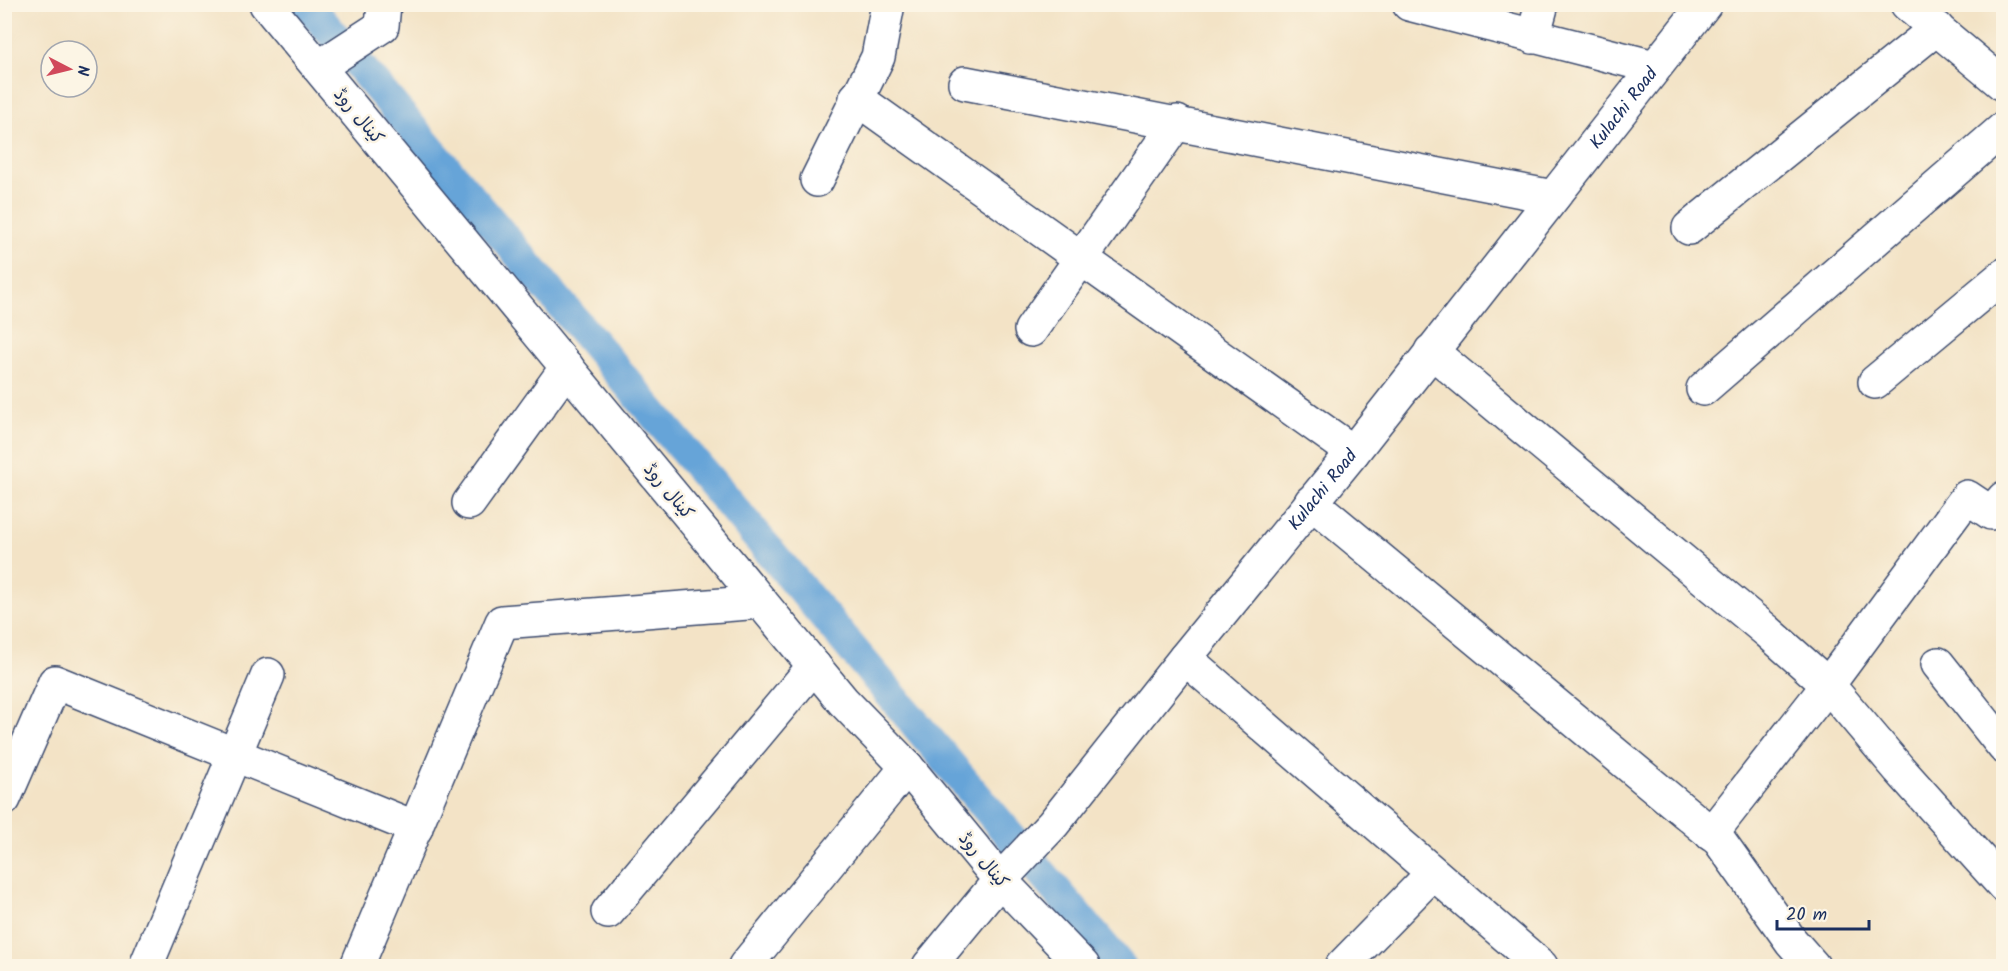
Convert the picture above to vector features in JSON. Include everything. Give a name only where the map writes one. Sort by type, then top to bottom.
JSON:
[{"type":"street","name":"کینال روڈ","points":[[266,4],[843,701],[907,767],[1000,880],[1083,966]]},
{"type":"street","points":[[817,180],[878,57],[888,4]]},
{"type":"street","points":[[1409,4],[1654,68]]},
{"type":"street","points":[[1533,37],[1542,4]]},
{"type":"street","name":"Kulachi Road","points":[[929,966],[1000,880],[1053,824],[1185,657],[1353,452],[1705,4]]},
{"type":"street","points":[[1907,4],[2004,85]]},
{"type":"street","points":[[319,67],[383,15]]},
{"type":"street","points":[[1689,228],[1937,28]]},
{"type":"street","points":[[965,83],[1553,196]]},
{"type":"street","points":[[856,98],[1353,452]]},
{"type":"street","points":[[1031,330],[1177,122]]},
{"type":"street","points":[[1703,389],[2004,128]]},
{"type":"street","points":[[1875,382],[2004,275]]},
{"type":"street","points":[[1431,351],[1767,631],[1828,685],[1899,769],[2004,886]]},
{"type":"street","points":[[469,503],[567,367]]},
{"type":"street","points":[[1711,834],[1828,685],[1967,497],[1992,513],[2004,498]]},
{"type":"street","points":[[1311,502],[1719,840],[1791,941],[1813,966]]},
{"type":"street","points":[[357,966],[502,622],[761,602]]},
{"type":"street","points":[[1185,657],[1541,966]]},
{"type":"street","points":[[1938,664],[1998,731]]},
{"type":"street","points":[[608,912],[814,666]]},
{"type":"street","points":[[146,966],[268,675]]},
{"type":"street","points":[[4,799],[55,682],[416,828]]},
{"type":"street","points":[[745,966],[907,767]]},
{"type":"street","points":[[1342,966],[1433,873]]},
{"type":"waterway","points":[[307,4],[1120,966]]}]
